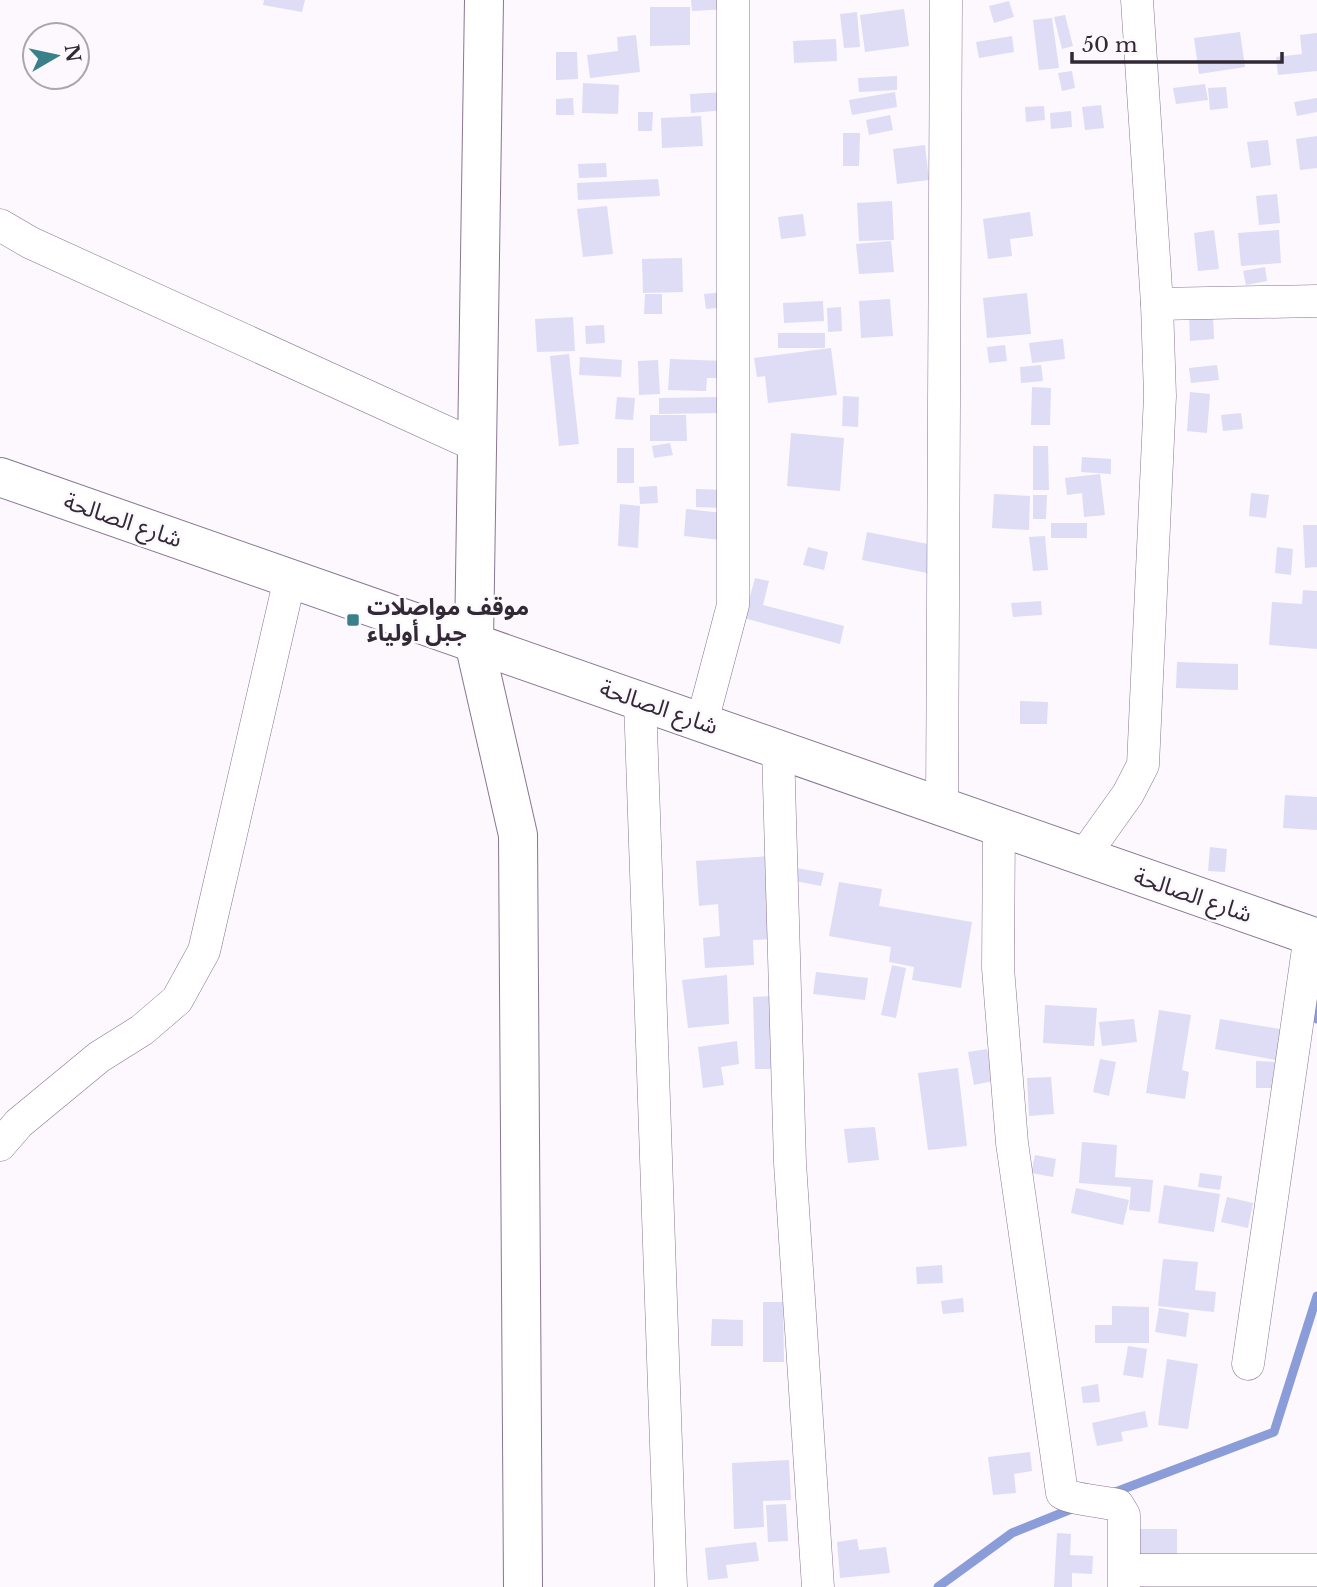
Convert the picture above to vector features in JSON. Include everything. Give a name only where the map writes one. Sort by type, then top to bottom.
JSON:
[{"type":"street","points":[[484,0],[474,642],[518,835],[523,1587]]},
{"type":"street","points":[[702,722],[733,605],[733,0]]},
{"type":"street","points":[[942,808],[946,0]]},
{"type":"street","points":[[1083,857],[1128,794],[1143,765],[1160,396],[1157,304],[1137,0]]},
{"type":"street","points":[[0,225],[43,249],[477,446]]},
{"type":"street","points":[[1157,304],[1317,301]]},
{"type":"street","name":"شارع الصالحة","points":[[0,477],[1313,936]]},
{"type":"street","points":[[0,1145],[19,1123],[99,1057],[142,1030],[177,1000],[204,951],[290,578]]},
{"type":"street","points":[[640,700],[671,1587]]},
{"type":"street","points":[[778,749],[790,1163],[818,1587]]},
{"type":"street","points":[[999,826],[998,968],[1012,1143],[1062,1493],[1069,1498],[1084,1497],[1118,1505],[1124,1515],[1125,1579],[1316,1570]]},
{"type":"street","points":[[1248,1364],[1313,936]]},
{"type":"building","points":[[264,0],[305,0],[302,12],[263,5]]},
{"type":"building","points":[[691,0],[728,0],[729,9],[692,11]]},
{"type":"building","points":[[1009,1],[1014,17],[994,23],[989,6]]},
{"type":"building","points":[[650,7],[690,7],[690,45],[650,46]]},
{"type":"building","points":[[904,9],[909,46],[865,52],[860,15]]},
{"type":"building","points":[[857,12],[860,47],[844,48],[840,14]]},
{"type":"building","points":[[1065,15],[1073,46],[1062,49],[1054,17]]},
{"type":"building","points":[[1052,18],[1059,68],[1039,70],[1033,20]]},
{"type":"building","points":[[1240,32],[1245,67],[1199,74],[1194,38]]},
{"type":"building","points":[[1317,33],[1317,71],[1278,75],[1276,57],[1302,54],[1300,35]]},
{"type":"building","points":[[636,35],[640,72],[590,78],[587,55],[618,51],[617,37]]},
{"type":"building","points":[[1012,36],[1014,52],[979,58],[976,42]]},
{"type":"building","points":[[836,39],[837,61],[794,63],[793,41]]},
{"type":"building","points":[[556,52],[577,52],[578,79],[556,80]]},
{"type":"building","points":[[1072,71],[1075,88],[1062,91],[1058,73]]},
{"type":"building","points":[[897,76],[897,90],[859,92],[858,78]]},
{"type":"building","points":[[583,83],[619,85],[618,114],[582,113]]},
{"type":"building","points":[[1205,84],[1208,100],[1176,104],[1173,88]]},
{"type":"building","points":[[1226,87],[1228,108],[1210,110],[1208,88]]},
{"type":"building","points":[[724,92],[725,110],[691,113],[690,94]]},
{"type":"building","points":[[895,92],[897,107],[852,115],[849,100]]},
{"type":"building","points":[[573,98],[574,115],[556,115],[556,99]]},
{"type":"building","points":[[1317,98],[1317,112],[1297,116],[1294,102]]},
{"type":"building","points":[[1101,105],[1104,128],[1085,130],[1082,107]]},
{"type":"building","points":[[1044,106],[1045,120],[1026,122],[1025,107]]},
{"type":"building","points":[[1071,111],[1072,127],[1051,129],[1050,113]]},
{"type":"building","points":[[638,112],[653,112],[652,131],[638,131]]},
{"type":"building","points":[[890,115],[893,130],[869,135],[866,120]]},
{"type":"building","points":[[701,116],[703,146],[662,148],[661,118]]},
{"type":"building","points":[[843,133],[860,133],[859,166],[843,166]]},
{"type":"building","points":[[1317,136],[1317,168],[1300,170],[1296,139]]},
{"type":"building","points":[[1268,140],[1271,165],[1251,168],[1247,142]]},
{"type":"building","points":[[925,145],[929,180],[897,184],[893,149]]},
{"type":"building","points":[[606,163],[607,177],[579,178],[578,164]]},
{"type":"building","points":[[658,179],[660,196],[578,200],[577,183]]},
{"type":"building","points":[[1277,194],[1280,223],[1259,225],[1256,196]]},
{"type":"building","points":[[892,201],[894,240],[859,241],[857,203]]},
{"type":"building","points":[[607,206],[613,254],[583,257],[577,209]]},
{"type":"building","points":[[1030,212],[1033,236],[1010,239],[1012,256],[988,259],[983,219]]},
{"type":"building","points":[[803,214],[806,236],[781,239],[778,217]]},
{"type":"building","points":[[1214,230],[1219,269],[1198,271],[1194,233]]},
{"type":"building","points":[[1279,230],[1281,263],[1241,266],[1238,233]]},
{"type":"building","points":[[891,241],[894,272],[859,274],[856,244]]},
{"type":"building","points":[[682,258],[683,292],[643,293],[642,259]]},
{"type":"building","points":[[1265,267],[1267,281],[1246,285],[1243,271]]},
{"type":"building","points":[[725,292],[727,307],[706,309],[704,294]]},
{"type":"building","points":[[1027,293],[1031,334],[987,338],[983,298]]},
{"type":"building","points":[[645,294],[662,294],[662,314],[644,314]]},
{"type":"building","points":[[890,299],[893,336],[861,338],[859,301]]},
{"type":"building","points":[[823,301],[824,321],[784,323],[783,303]]},
{"type":"building","points":[[841,307],[842,331],[828,332],[827,308]]},
{"type":"building","points":[[1213,315],[1214,339],[1190,341],[1189,316]]},
{"type":"building","points":[[573,317],[575,351],[537,352],[535,319]]},
{"type":"building","points":[[604,325],[605,343],[586,344],[585,326]]},
{"type":"building","points":[[778,333],[825,333],[825,348],[778,348]]},
{"type":"building","points":[[1063,339],[1065,359],[1032,363],[1029,343]]},
{"type":"building","points":[[1005,345],[1007,361],[989,363],[987,347]]},
{"type":"building","points":[[831,348],[837,395],[768,403],[765,376],[757,377],[754,358]]},
{"type":"building","points":[[569,354],[579,444],[559,446],[550,356]]},
{"type":"building","points":[[580,357],[622,360],[621,377],[579,375]]},
{"type":"building","points":[[670,359],[724,361],[723,378],[707,378],[706,391],[668,390]]},
{"type":"building","points":[[658,360],[660,394],[639,395],[638,361]]},
{"type":"building","points":[[1041,365],[1043,381],[1021,383],[1020,367]]},
{"type":"building","points":[[1217,365],[1219,380],[1191,383],[1189,368]]},
{"type":"building","points":[[1032,387],[1051,388],[1050,425],[1031,425]]},
{"type":"building","points":[[1190,392],[1210,394],[1207,433],[1187,431]]},
{"type":"building","points":[[843,396],[859,397],[858,427],[842,426]]},
{"type":"building","points":[[617,397],[635,398],[633,420],[615,419]]},
{"type":"building","points":[[722,397],[723,413],[659,414],[659,398]]},
{"type":"building","points":[[1241,413],[1243,429],[1223,431],[1221,415]]},
{"type":"building","points":[[650,415],[686,415],[687,441],[650,441]]},
{"type":"building","points":[[791,433],[844,438],[840,491],[787,486]]},
{"type":"building","points":[[670,443],[673,455],[654,458],[652,446]]},
{"type":"building","points":[[1033,446],[1048,446],[1049,490],[1033,490]]},
{"type":"building","points":[[617,448],[634,448],[634,483],[617,483]]},
{"type":"building","points":[[1082,457],[1111,459],[1111,474],[1081,472]]},
{"type":"building","points":[[1100,474],[1105,515],[1084,517],[1082,493],[1067,495],[1065,478]]},
{"type":"building","points":[[657,486],[658,503],[640,504],[639,487]]},
{"type":"building","points":[[696,489],[723,490],[723,508],[696,507]]},
{"type":"building","points":[[1251,493],[1269,495],[1266,518],[1249,516]]},
{"type":"building","points":[[994,494],[1030,496],[1029,530],[992,528]]},
{"type":"building","points":[[1033,495],[1047,495],[1046,519],[1033,519]]},
{"type":"building","points":[[620,504],[640,506],[638,548],[618,546]]},
{"type":"building","points":[[686,509],[723,513],[721,540],[684,536]]},
{"type":"building","points":[[1051,523],[1087,523],[1087,538],[1051,538]]},
{"type":"building","points":[[1303,525],[1317,525],[1317,567],[1305,568]]},
{"type":"building","points":[[867,532],[933,545],[927,573],[862,560]]},
{"type":"building","points":[[1045,536],[1048,570],[1033,571],[1029,537]]},
{"type":"building","points":[[808,547],[828,552],[824,570],[803,565]]},
{"type":"building","points":[[1277,547],[1293,549],[1291,575],[1275,573]]},
{"type":"building","points":[[755,578],[769,581],[763,605],[844,626],[840,644],[744,618]]},
{"type":"building","points":[[1303,590],[1317,591],[1317,649],[1269,645],[1272,602],[1302,604]]},
{"type":"building","points":[[1041,601],[1042,615],[1013,617],[1011,603]]},
{"type":"building","points":[[1177,662],[1238,664],[1238,690],[1176,688]]},
{"type":"building","points":[[1020,701],[1048,702],[1047,724],[1020,724]]},
{"type":"building","points":[[1285,795],[1317,797],[1317,830],[1283,828]]},
{"type":"building","points":[[1210,847],[1227,849],[1225,872],[1208,871]]},
{"type":"building","points":[[771,856],[776,939],[753,940],[754,965],[705,968],[703,938],[720,936],[718,904],[699,906],[696,861]]},
{"type":"building","points":[[797,868],[824,873],[821,886],[795,881]]},
{"type":"building","points":[[839,882],[882,889],[879,906],[972,922],[961,988],[912,980],[914,967],[889,962],[891,947],[829,936]]},
{"type":"building","points":[[892,965],[906,968],[896,1018],[881,1015]]},
{"type":"building","points":[[816,972],[868,978],[865,1000],[813,994]]},
{"type":"building","points":[[727,975],[729,1024],[688,1028],[682,980]]},
{"type":"building","points":[[774,996],[775,1069],[755,1069],[753,997]]},
{"type":"building","points":[[1045,1005],[1097,1008],[1094,1046],[1043,1043]]},
{"type":"building","points":[[1159,1010],[1191,1015],[1182,1070],[1189,1072],[1185,1099],[1146,1093]]},
{"type":"building","points":[[1134,1019],[1137,1042],[1102,1046],[1099,1022]]},
{"type":"building","points":[[1220,1019],[1292,1031],[1287,1062],[1215,1049]]},
{"type":"building","points":[[737,1041],[739,1064],[721,1067],[724,1085],[703,1088],[698,1047]]},
{"type":"building","points":[[987,1049],[993,1081],[974,1085],[968,1052]]},
{"type":"building","points":[[1100,1059],[1116,1062],[1109,1096],[1093,1092]]},
{"type":"building","points":[[1256,1061],[1278,1062],[1278,1088],[1256,1088]]},
{"type":"building","points":[[958,1068],[967,1146],[928,1150],[918,1073]]},
{"type":"building","points":[[1051,1077],[1054,1114],[1029,1116],[1027,1078]]},
{"type":"building","points":[[875,1127],[879,1160],[848,1163],[844,1129]]},
{"type":"building","points":[[1082,1142],[1117,1145],[1115,1177],[1153,1180],[1150,1212],[1129,1210],[1131,1187],[1079,1183]]},
{"type":"building","points":[[1035,1155],[1056,1159],[1053,1177],[1031,1173]]},
{"type":"building","points":[[1200,1173],[1222,1176],[1220,1190],[1198,1187]]},
{"type":"building","points":[[1164,1185],[1220,1194],[1214,1232],[1158,1223]]},
{"type":"building","points":[[1076,1188],[1129,1200],[1123,1225],[1071,1213]]},
{"type":"building","points":[[1227,1197],[1253,1203],[1248,1228],[1221,1222]]},
{"type":"building","points":[[1163,1259],[1198,1262],[1195,1290],[1216,1292],[1214,1312],[1158,1306]]},
{"type":"building","points":[[942,1265],[943,1283],[917,1284],[916,1267]]},
{"type":"building","points":[[963,1298],[964,1312],[943,1314],[941,1301]]},
{"type":"building","points":[[763,1302],[783,1302],[784,1362],[763,1362]]},
{"type":"building","points":[[1112,1306],[1149,1307],[1149,1343],[1095,1343],[1095,1325],[1112,1325]]},
{"type":"building","points":[[1159,1308],[1189,1313],[1186,1337],[1155,1332]]},
{"type":"building","points":[[712,1319],[743,1320],[743,1346],[711,1346]]},
{"type":"building","points":[[1128,1346],[1147,1349],[1143,1378],[1123,1375]]},
{"type":"building","points":[[1167,1359],[1198,1364],[1188,1429],[1158,1425]]},
{"type":"building","points":[[1098,1384],[1100,1402],[1083,1403],[1081,1387]]},
{"type":"building","points":[[1145,1411],[1148,1427],[1121,1432],[1123,1441],[1097,1446],[1092,1423]]},
{"type":"building","points":[[1030,1452],[1032,1471],[1014,1474],[1016,1493],[993,1495],[988,1457]]},
{"type":"building","points":[[789,1460],[791,1500],[763,1501],[764,1527],[734,1529],[732,1463]]},
{"type":"building","points":[[786,1504],[788,1541],[768,1542],[766,1505]]},
{"type":"building","points":[[1139,1529],[1177,1529],[1177,1557],[1139,1557]]},
{"type":"building","points":[[1057,1533],[1071,1534],[1070,1555],[1093,1556],[1092,1574],[1072,1573],[1072,1587],[1054,1587]]},
{"type":"building","points":[[857,1539],[859,1550],[886,1547],[890,1573],[840,1578],[837,1542]]},
{"type":"building","points":[[756,1542],[759,1561],[726,1565],[728,1578],[708,1580],[705,1548]]},
{"type":"waterway","points":[[1312,1000],[1317,1019]]},
{"type":"waterway","points":[[1110,1494],[1274,1432],[1317,1296]]},
{"type":"waterway","points":[[938,1587],[1012,1533],[1074,1508]]},
{"type":"place","name":"موقف مواصلات جبل أولياء","points":[[353,620]]}]
